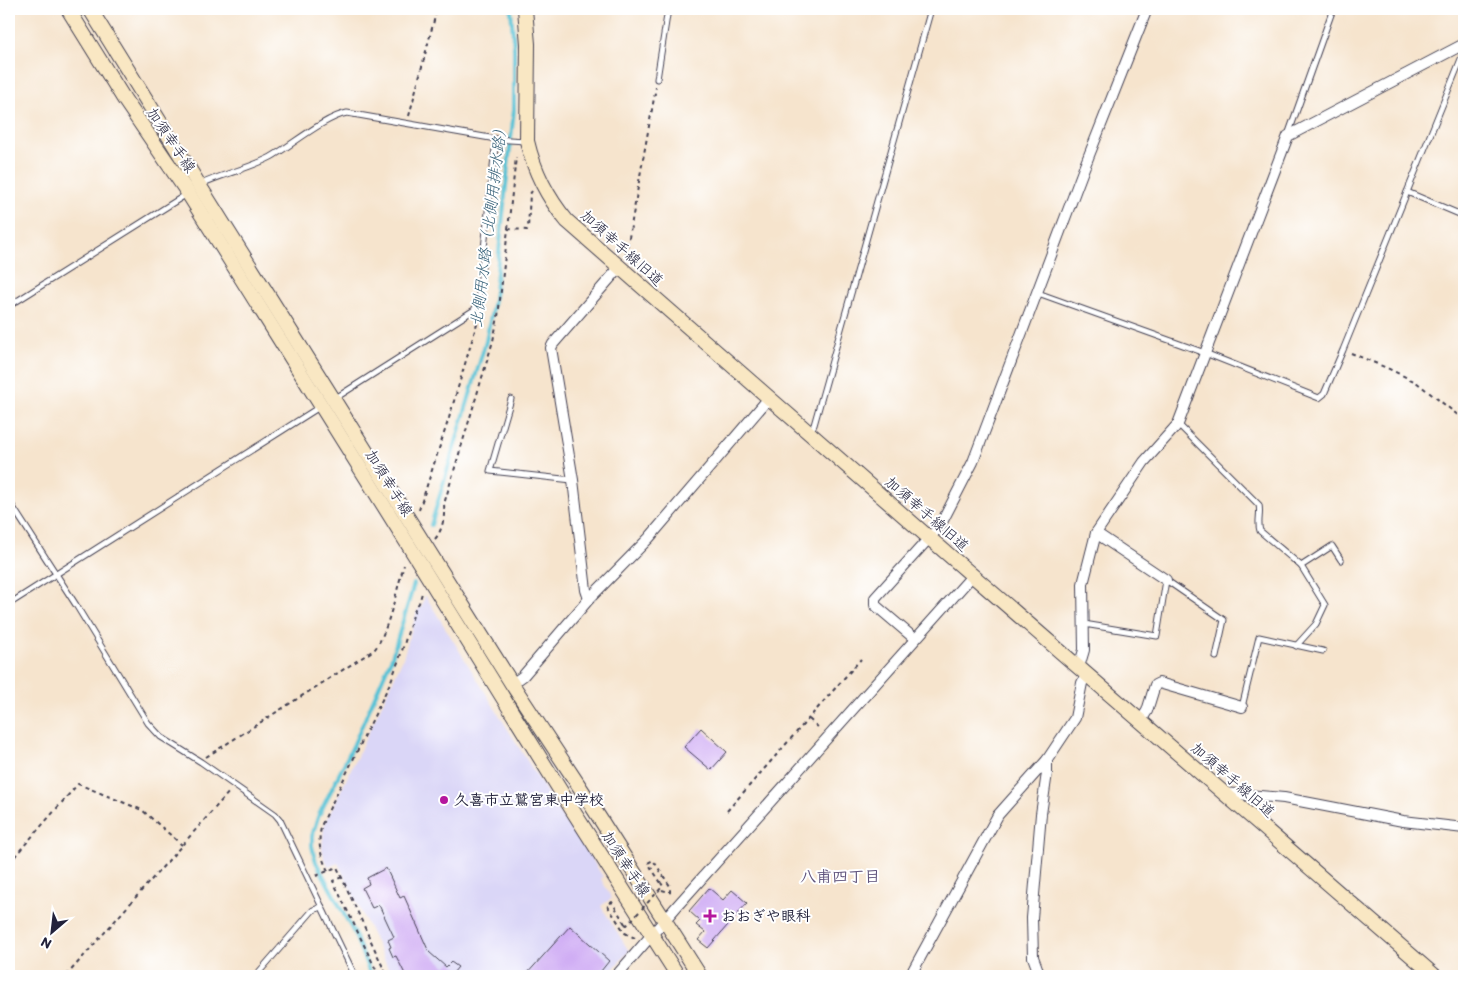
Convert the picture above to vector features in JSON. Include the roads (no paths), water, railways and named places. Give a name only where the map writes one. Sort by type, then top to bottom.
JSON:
[{"type":"main road","name":"加須幸手線","points":[[68,9],[124,99],[193,189]]},
{"type":"main road","name":"加須幸手線","points":[[90,9],[193,189],[327,403],[414,554],[573,811],[678,976]]},
{"type":"main road","name":"加須幸手線旧道","points":[[524,9],[528,44],[523,142],[552,202],[567,221],[972,576],[1435,976]]},
{"type":"main road","name":"加須幸手線","points":[[327,403],[409,519],[512,684],[700,976]]},
{"type":"street","points":[[915,639],[875,605],[875,598],[928,537],[940,526],[973,462],[1146,9]]},
{"type":"street","points":[[910,976],[998,815],[1047,760],[1075,718],[1083,671],[1083,584],[1096,533],[1144,462],[1178,424],[1288,136],[1462,45]]},
{"type":"street","points":[[589,600],[586,590],[573,480],[551,348],[619,268]]},
{"type":"street","points":[[512,684],[523,676],[589,600],[649,538],[769,398]]},
{"type":"street","points":[[1096,533],[1166,580]]},
{"type":"street","points":[[616,976],[972,576]]},
{"type":"street","points":[[1140,722],[1147,712],[1155,685],[1159,683],[1242,707]]},
{"type":"street","points":[[1040,976],[1033,957],[1032,918],[1047,760]]},
{"type":"street","points":[[1224,793],[1284,798],[1403,821],[1464,828]]},
{"type":"lane","points":[[657,79],[668,9]]},
{"type":"lane","points":[[809,433],[814,424],[931,9]]},
{"type":"lane","points":[[1288,136],[1333,9]]},
{"type":"lane","points":[[1038,293],[1205,353],[1319,398],[1324,394],[1343,350],[1463,54],[1462,45]]},
{"type":"lane","points":[[9,306],[193,189],[269,158],[341,114],[347,113],[523,142]]},
{"type":"lane","points":[[9,604],[474,310],[478,303],[496,139]]},
{"type":"lane","points":[[1407,192],[1464,216]]},
{"type":"lane","points":[[511,399],[490,471],[573,480]]},
{"type":"lane","points":[[1178,424],[1259,504],[1261,511],[1258,524],[1260,531],[1301,566],[1325,605],[1316,624],[1296,646]]},
{"type":"lane","points":[[9,501],[148,723],[161,737],[201,762],[280,820],[355,976]]},
{"type":"lane","points":[[1301,566],[1332,546],[1342,560]]},
{"type":"lane","points":[[1083,624],[1157,636],[1166,580],[1224,620],[1216,657]]},
{"type":"lane","points":[[1242,707],[1259,637],[1323,651]]},
{"type":"lane","points":[[259,972],[313,910],[322,907]]},
{"type":"waterway","name":"北側用水路（北側用排水路）","points":[[431,525],[486,341],[494,300],[514,110],[514,49],[511,9]]},
{"type":"waterway","name":"北側用水路（北側用排水路）","points":[[371,976],[354,933],[316,862],[312,846],[312,836],[318,817],[353,746],[392,657],[414,584]]},
{"type":"place","name":"久喜市立鷲宮東中学校","points":[[444,800]]},
{"type":"place","name":"おおぎや眼科","points":[[710,916]]},
{"type":"district","name":"八甫四丁目","points":[[840,876]]}]
